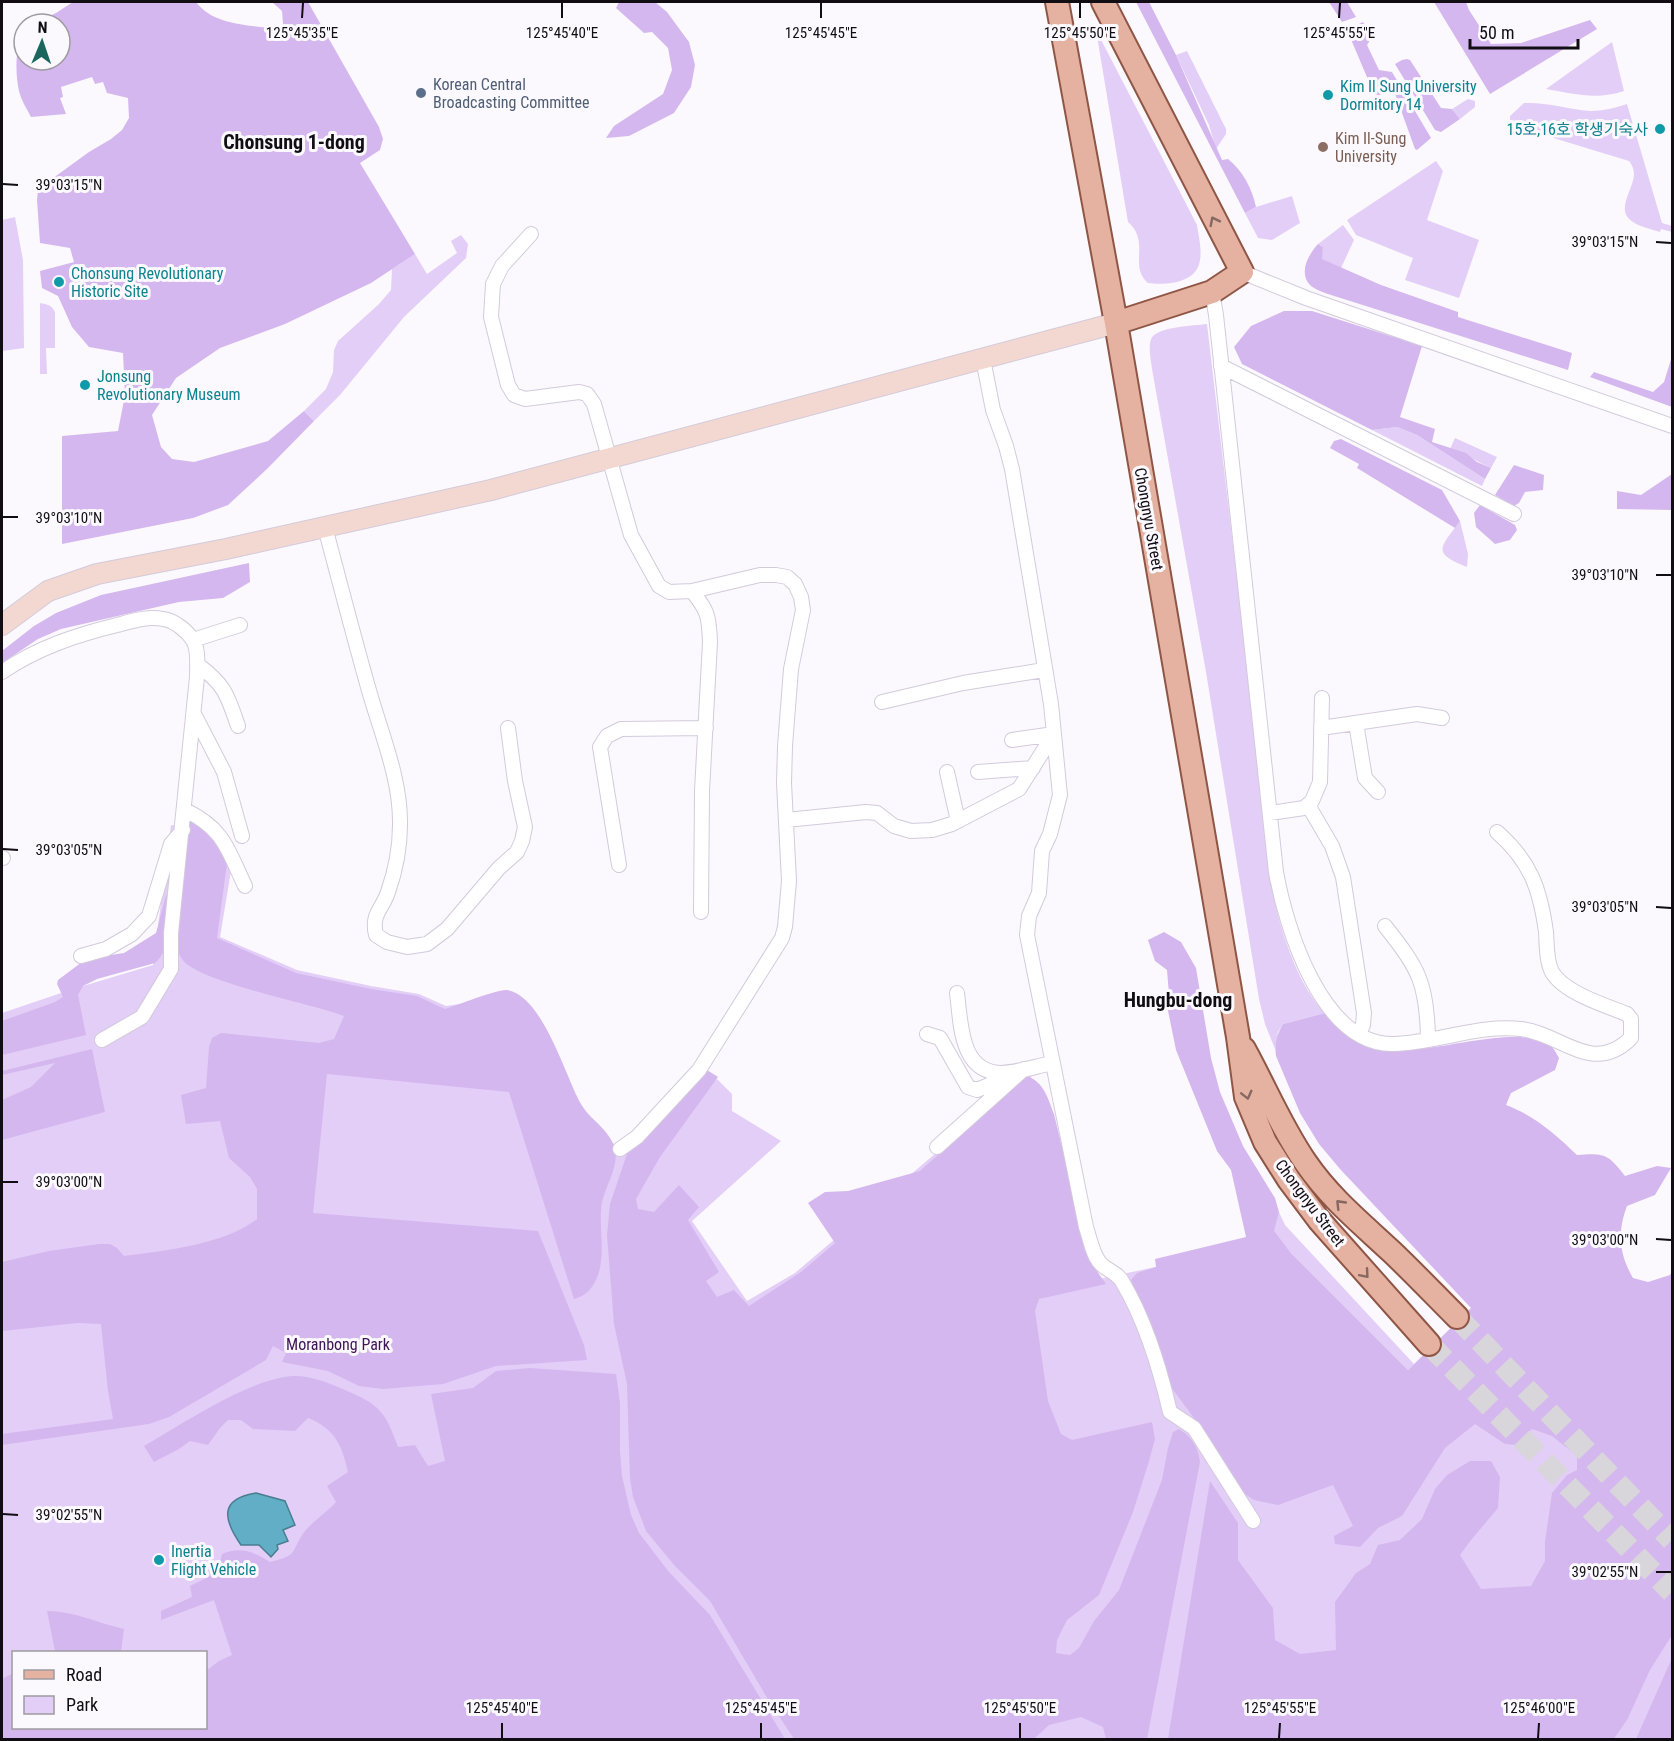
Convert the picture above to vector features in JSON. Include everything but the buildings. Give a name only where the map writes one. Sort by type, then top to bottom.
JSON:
[{"type":"main road","name":"Chongnyu Street","points":[[1058,2],[1116,323],[1238,1037],[1246,1097],[1271,1151],[1289,1180],[1319,1220],[1429,1344]]},
{"type":"main road","points":[[2,625],[48,591],[98,574],[226,549],[491,490],[1116,323],[1212,292],[1242,272],[1103,2]]},
{"type":"main road","name":"Chongnyu Street","points":[[1238,1037],[1269,1094],[1285,1131],[1337,1203],[1457,1317]]},
{"type":"street","points":[[531,234],[502,266],[493,284],[491,317],[508,385],[514,395],[525,399],[579,392],[587,394],[594,404],[631,535],[659,586],[669,592],[692,591],[759,575],[776,575],[787,577],[795,584],[801,597],[803,610],[792,669],[785,746],[789,881],[786,927],[782,938],[699,1070],[637,1137],[620,1149]]},
{"type":"street","points":[[1242,272],[1306,298],[1672,426]]},
{"type":"street","points":[[1212,292],[1270,813],[1282,905],[1297,950],[1327,1006],[1344,1024],[1372,1041],[1393,1044],[1482,1030],[1522,1029],[1588,1054],[1611,1053],[1631,1038],[1631,1019],[1627,1014],[1578,993],[1553,973],[1548,957],[1542,908],[1528,867],[1516,848],[1497,832]]},
{"type":"street","points":[[983,359],[993,410],[1012,469],[1054,734],[1060,795],[1050,834],[1042,851],[1039,893],[1029,916],[1027,935],[1086,1227],[1096,1256],[1102,1265],[1118,1274],[1135,1306],[1164,1384],[1170,1413],[1194,1428],[1253,1521]]},
{"type":"street","points":[[1221,366],[1514,514]]},
{"type":"street","points":[[324,527],[368,688],[387,748],[397,796],[400,825],[397,852],[387,894],[376,913],[374,923],[376,935],[387,942],[407,947],[427,944],[447,929],[499,868],[517,852],[525,827],[515,780],[508,728]]},
{"type":"street","points":[[692,591],[709,617],[710,642],[702,791],[701,912]]},
{"type":"street","points":[[2,672],[60,641],[141,619],[164,619],[179,625],[193,640],[196,650],[194,714],[171,933],[171,969],[142,1017],[102,1040]]},
{"type":"street","points":[[193,640],[240,625]]},
{"type":"street","points":[[197,664],[214,676],[226,692],[238,726]]},
{"type":"street","points":[[882,702],[963,683],[1044,669]]},
{"type":"street","points":[[1270,813],[1304,808],[1312,801],[1320,782],[1322,698]]},
{"type":"street","points":[[194,714],[224,772],[242,836]]},
{"type":"street","points":[[1321,728],[1417,714],[1442,718]]},
{"type":"street","points":[[1356,723],[1365,778],[1378,792]]},
{"type":"street","points":[[619,865],[600,747],[607,736],[621,729],[706,728]]},
{"type":"street","points":[[1012,740],[1054,734]]},
{"type":"street","points":[[786,820],[866,812],[877,813],[894,826],[911,831],[932,830],[958,821],[1019,789],[1054,734]]},
{"type":"street","points":[[978,772],[1033,768]]},
{"type":"street","points":[[947,772],[958,821]]},
{"type":"street","points":[[1308,805],[1332,846],[1343,877],[1364,1013],[1363,1025],[1359,1033]]},
{"type":"street","points":[[185,810],[203,819],[224,839],[245,886]]},
{"type":"street","points":[[81,956],[106,949],[132,934],[149,916],[171,844],[183,830]]},
{"type":"street","points":[[1384,926],[1406,952],[1422,980],[1428,1039]]},
{"type":"street","points":[[957,993],[961,1026],[969,1055],[976,1065],[984,1070],[1003,1073],[1053,1063]]},
{"type":"street","points":[[927,1034],[940,1038],[968,1087],[977,1090],[989,1085],[1003,1073]]},
{"type":"street","points":[[937,1147],[1024,1069]]},
{"type":"green space","points":[[73,2],[196,2],[212,16],[222,20],[278,29],[283,24],[282,11],[272,2],[308,2],[379,127],[383,139],[380,150],[360,163],[415,254],[371,283],[285,324],[220,348],[176,378],[152,415],[161,447],[172,459],[194,462],[268,441],[304,411],[314,421],[228,505],[193,518],[62,544],[62,436],[118,431],[125,395],[123,353],[89,347],[72,327],[58,296],[42,288],[40,271],[74,262],[70,248],[40,243],[38,189],[111,139],[122,130],[129,118],[128,98],[107,93],[103,82],[95,84],[92,77],[61,87],[63,97],[60,98],[66,114],[31,117],[19,91],[16,72],[72,72],[72,12],[58,12]]},
{"type":"green space","points":[[619,2],[655,2],[667,12],[689,42],[695,65],[691,87],[674,113],[629,136],[606,138],[614,126],[663,94],[672,70],[668,48],[652,32],[644,33],[616,8]]},
{"type":"green space","points":[[1136,2],[1149,2],[1176,55],[1222,160],[1228,159],[1242,174],[1256,207],[1245,213]]},
{"type":"green space","points":[[1329,2],[1347,2],[1356,17],[1342,22]]},
{"type":"green space","points":[[1434,2],[1466,2],[1491,44],[1521,43],[1590,20],[1597,29],[1490,94]]},
{"type":"green space","points":[[1363,22],[1372,37],[1367,45],[1379,70],[1392,72],[1431,138],[1417,150],[1394,91],[1375,96],[1347,30]]},
{"type":"green space","points":[[1096,30],[1197,225],[1200,247],[1199,264],[1193,274],[1181,281],[1148,283],[1142,276],[1138,238],[1128,222]]},
{"type":"green space","points":[[1612,42],[1624,91],[1595,96],[1546,89]]},
{"type":"green space","points":[[1187,51],[1226,129],[1226,134],[1216,149],[1209,125],[1176,55]]},
{"type":"green space","points":[[1410,60],[1441,108],[1452,109],[1460,119],[1441,132],[1435,130],[1395,64]]},
{"type":"green space","points":[[1468,99],[1475,101],[1475,107],[1460,119],[1452,109]]},
{"type":"green space","points":[[1524,103],[1590,111],[1627,104],[1662,223],[1672,226],[1672,232],[1661,229],[1660,232],[1646,228],[1636,224],[1628,217],[1625,206],[1634,174],[1629,161],[1514,126],[1510,123],[1510,116]]},
{"type":"green space","points":[[1436,161],[1443,171],[1427,220],[1479,240],[1459,298],[1405,280],[1413,258],[1356,235],[1347,220]]},
{"type":"green space","points":[[1292,196],[1300,223],[1272,240],[1258,238],[1245,213],[1256,207]]},
{"type":"green space","points":[[15,217],[23,260],[24,348],[2,351],[2,220]]},
{"type":"green space","points":[[1343,225],[1354,240],[1341,268],[1321,259],[1323,247],[1318,244]]},
{"type":"green space","points":[[461,235],[468,244],[466,258],[404,317],[340,395],[314,421],[304,411],[326,389],[333,372],[334,350],[338,341],[391,290],[392,269],[415,254],[427,274],[457,253],[451,241]]},
{"type":"green space","points":[[1318,244],[1323,247],[1322,259],[1381,285],[1458,312],[1458,317],[1572,353],[1568,370],[1316,289],[1307,280],[1305,269],[1308,258]]},
{"type":"green space","points":[[40,303],[51,306],[55,312],[55,348],[46,348],[47,374],[40,374]]},
{"type":"green space","points":[[1284,311],[1312,311],[1422,346],[1400,417],[1435,429],[1432,442],[1466,453],[1477,462],[1491,468],[1485,479],[1417,435],[1397,427],[1372,430],[1242,364],[1234,347],[1251,326]]},
{"type":"green space","points":[[1207,324],[1275,903],[1300,976],[1316,1003],[1325,1013],[1283,1024],[1278,1032],[1275,1049],[1265,1024],[1259,999],[1206,672],[1150,354],[1151,339],[1160,331]]},
{"type":"green space","points":[[1672,356],[1672,407],[1590,377],[1594,372],[1653,392],[1664,382]]},
{"type":"green space","points":[[1397,427],[1417,435],[1485,479],[1482,486],[1372,430]]},
{"type":"green space","points":[[1455,438],[1497,457],[1491,468],[1450,449]]},
{"type":"green space","points":[[1341,439],[1442,490],[1460,521],[1455,528],[1357,468],[1359,464],[1330,448],[1334,441]]},
{"type":"green space","points":[[1514,465],[1544,475],[1543,490],[1525,492],[1519,503],[1514,506],[1495,495]]},
{"type":"green space","points":[[1672,474],[1672,510],[1617,509],[1617,491],[1641,495]]},
{"type":"green space","points":[[1480,505],[1515,525],[1517,530],[1510,540],[1495,544],[1476,527],[1474,513]]},
{"type":"green space","points":[[1460,521],[1468,554],[1467,567],[1448,558],[1442,549]]},
{"type":"green space","points":[[249,563],[250,582],[223,598],[179,602],[61,629],[38,639],[2,663],[2,651],[34,626],[56,613],[101,595]]},
{"type":"green space","points":[[192,819],[213,833],[227,863],[217,938],[296,973],[417,996],[445,1009],[502,990],[520,995],[532,1006],[552,1040],[582,1106],[609,1136],[615,1149],[614,1169],[602,1202],[600,1266],[589,1290],[574,1299],[509,1092],[327,1074],[313,1213],[538,1231],[584,1345],[587,1360],[496,1366],[443,1384],[383,1389],[359,1386],[328,1371],[282,1362],[286,1353],[273,1346],[266,1360],[169,1417],[149,1424],[2,1445],[2,1434],[113,1419],[101,1324],[78,1323],[2,1331],[2,1262],[49,1251],[99,1244],[110,1244],[124,1256],[175,1249],[229,1235],[257,1219],[257,1189],[250,1177],[229,1158],[220,1121],[186,1124],[181,1095],[206,1088],[209,1047],[212,1038],[221,1033],[319,1043],[334,1039],[344,1016],[232,984],[193,968],[182,959],[177,948],[176,937],[189,822]]},
{"type":"green space","name":"Moranbong Park","points":[[171,825],[204,829],[232,865],[220,937],[297,970],[419,994],[446,1006],[506,997],[606,1140],[634,1153],[717,1079],[732,1094],[732,1111],[781,1141],[692,1221],[747,1301],[795,1273],[1030,1073],[1094,1280],[1184,1261],[1407,1384],[1672,1290],[1672,1739],[2,1739],[2,1013],[153,965]]},
{"type":"green space","points":[[166,895],[170,896],[167,941],[155,963],[97,979],[83,986],[78,995],[86,1035],[2,1055],[2,1021],[63,997],[57,984],[58,980],[82,962],[124,953],[156,933]]},
{"type":"green space","points":[[1164,932],[1181,942],[1196,968],[1211,1058],[1220,1092],[1243,1146],[1275,1198],[1279,1212],[1274,1231],[1291,1253],[1408,1370],[1471,1308],[1319,1144],[1300,1113],[1276,1056],[1276,1039],[1283,1024],[1325,1013],[1363,1044],[1393,1050],[1427,1048],[1495,1038],[1529,1038],[1542,1041],[1552,1047],[1559,1058],[1555,1070],[1511,1093],[1506,1105],[1544,1126],[1577,1155],[1605,1156],[1625,1176],[1657,1166],[1671,1168],[1655,1195],[1627,1206],[1622,1225],[1621,1243],[1622,1252],[1633,1278],[1648,1282],[1670,1275],[1672,1271],[1672,1635],[1650,1670],[1627,1720],[1613,1740],[1168,1739],[1210,1481],[1238,1523],[1238,1560],[1273,1608],[1275,1640],[1300,1654],[1336,1650],[1335,1602],[1356,1573],[1370,1564],[1378,1545],[1400,1540],[1422,1519],[1435,1489],[1447,1475],[1470,1461],[1491,1461],[1500,1477],[1498,1508],[1460,1555],[1481,1589],[1531,1586],[1545,1561],[1545,1542],[1552,1493],[1567,1475],[1577,1470],[1577,1456],[1552,1436],[1532,1429],[1516,1445],[1505,1444],[1475,1424],[1445,1448],[1402,1516],[1378,1528],[1360,1547],[1335,1544],[1334,1536],[1353,1526],[1333,1485],[1278,1505],[1254,1500],[1239,1490],[1208,1437],[1171,1387],[1131,1280],[1137,1273],[1156,1267],[1155,1259],[1246,1237],[1231,1170],[1217,1151],[1176,1050],[1165,996],[1169,994],[1167,970],[1155,961],[1148,940]]},
{"type":"green space","points":[[92,1049],[105,1112],[2,1140],[2,1100],[31,1087],[55,1063],[2,1075],[2,1071]]},
{"type":"green space","points":[[702,1070],[707,1070],[718,1077],[660,1157],[636,1199],[638,1209],[654,1212],[679,1185],[699,1207],[688,1220],[719,1272],[706,1281],[717,1297],[734,1290],[749,1306],[801,1272],[835,1243],[808,1203],[825,1192],[848,1191],[920,1171],[1026,1076],[1041,1086],[1054,1114],[1090,1261],[1106,1284],[1039,1299],[1035,1311],[1048,1401],[1061,1434],[1072,1440],[1152,1422],[1155,1439],[1133,1512],[1099,1595],[1067,1620],[1057,1640],[1056,1653],[1070,1655],[1079,1648],[1094,1621],[1119,1590],[1162,1480],[1173,1432],[1179,1429],[1191,1439],[1200,1462],[1147,1739],[1106,1739],[1103,1727],[1081,1717],[1049,1725],[1034,1739],[794,1739],[710,1601],[675,1566],[646,1531],[633,1497],[630,1478],[627,1384],[614,1324],[607,1235],[610,1204],[627,1154]]},
{"type":"green space","points":[[1279,1212],[1285,1225],[1414,1364],[1408,1370],[1291,1253],[1273,1231]]},
{"type":"green space","points":[[530,1368],[616,1374],[620,1403],[622,1476],[631,1515],[639,1533],[669,1572],[710,1615],[785,1739],[2,1739],[2,1679],[12,1674],[12,1729],[207,1729],[207,1670],[232,1655],[214,1600],[161,1620],[161,1611],[192,1597],[190,1586],[218,1572],[222,1554],[235,1550],[247,1551],[270,1562],[290,1555],[304,1532],[336,1502],[327,1486],[348,1472],[336,1439],[325,1427],[308,1418],[295,1431],[253,1429],[241,1420],[228,1420],[208,1445],[190,1441],[154,1462],[144,1446],[236,1394],[274,1379],[299,1376],[332,1385],[374,1405],[385,1417],[398,1447],[415,1445],[428,1466],[445,1461],[431,1394],[473,1388],[496,1371]]},
{"type":"green space","points":[[47,1611],[76,1615],[124,1629],[121,1651],[55,1651]]},
{"type":"green space","points":[[1672,1659],[1672,1739],[1636,1739],[1668,1667]]},
{"type":"water","points":[[256,1493],[285,1501],[295,1525],[283,1530],[288,1541],[277,1545],[278,1549],[271,1557],[259,1545],[241,1545],[228,1519],[230,1505],[244,1496]]},
{"type":"tunnel","points":[[1457,1317],[1672,1540]]},
{"type":"tunnel","points":[[1429,1344],[1672,1592]]},
{"type":"place","name":"Korean Central Broadcasting Committee","points":[[421,93]]},
{"type":"place","name":"Kim Il Sung University Dormitory 14","points":[[1328,95]]},
{"type":"place","name":"15호,16호 학생기숙사","points":[[1660,129]]},
{"type":"place","name":"Kim Il-Sung University","points":[[1323,147]]},
{"type":"place","name":"Chonsung Revolutionary Historic Site","points":[[59,282]]},
{"type":"place","name":"Jonsung Revolutionary Museum","points":[[85,385]]},
{"type":"place","name":"Inertia Flight Vehicle","points":[[159,1560]]},
{"type":"district","name":"Chonsung 1-dong","points":[[294,142]]},
{"type":"district","name":"Hungbu-dong","points":[[1178,1000]]}]
